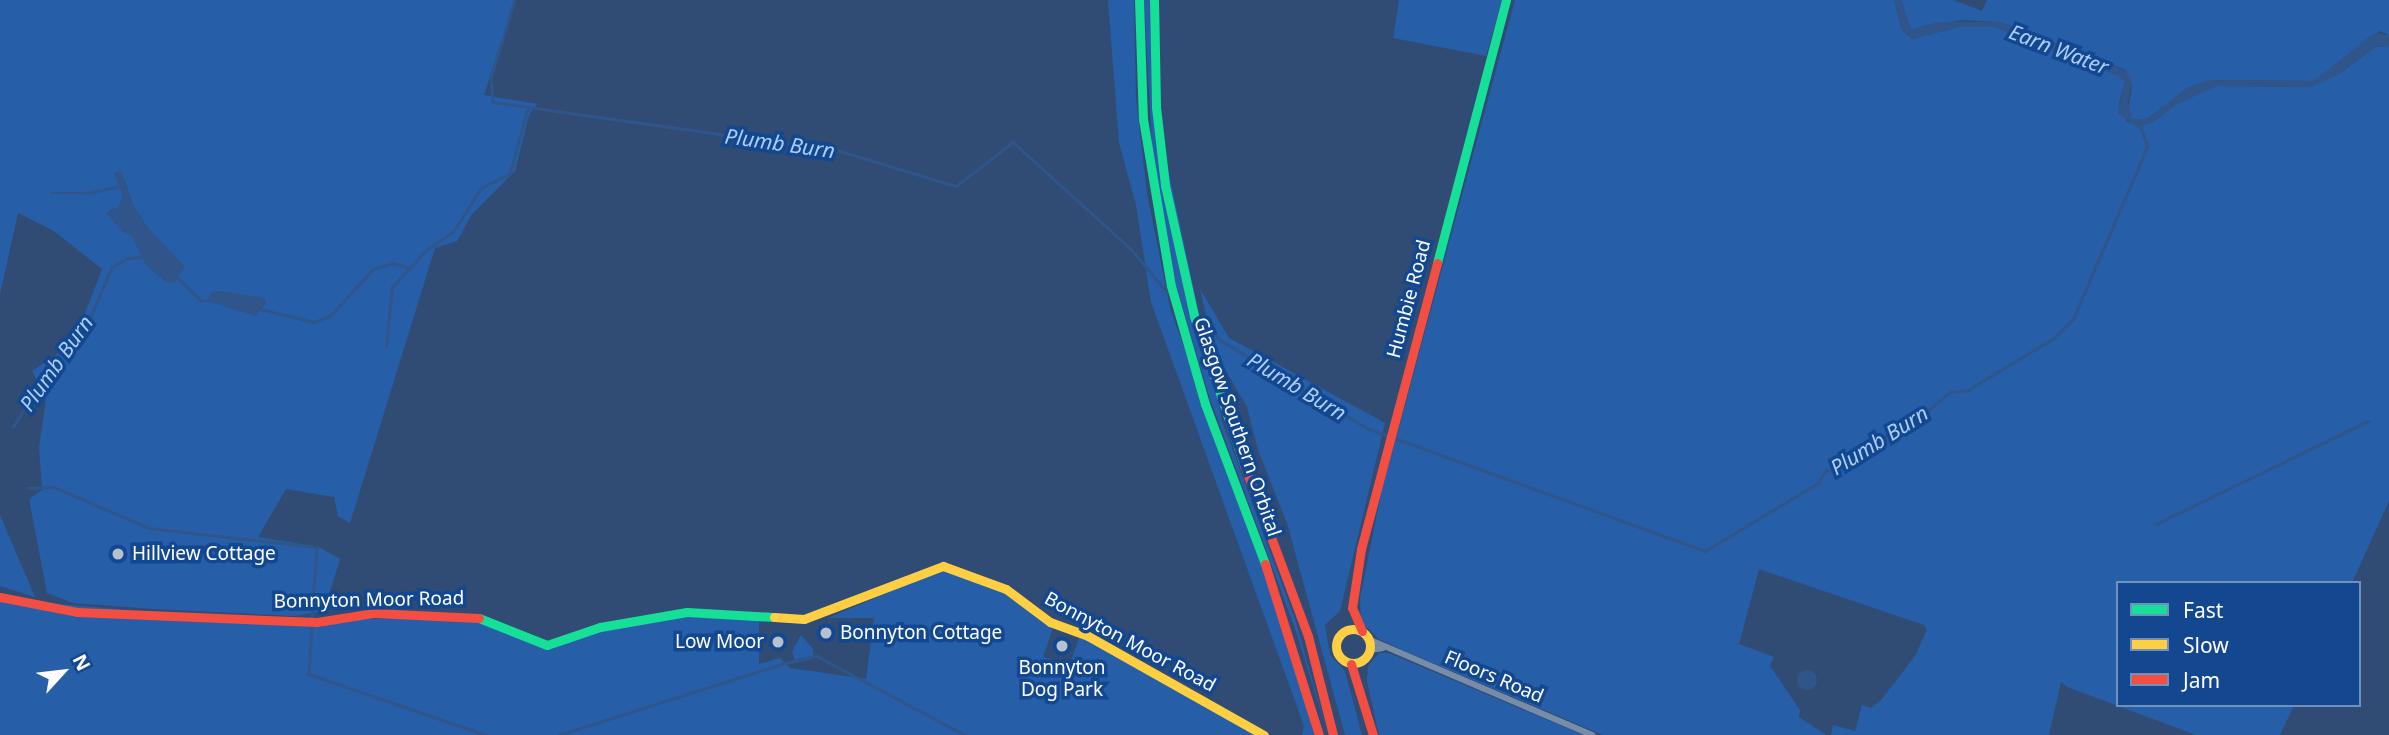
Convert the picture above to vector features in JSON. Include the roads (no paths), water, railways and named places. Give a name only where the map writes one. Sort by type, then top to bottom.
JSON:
[{"type":"main road","name":"Glasgow Southern Orbital","points":[[1139,0],[1143,119],[1171,286],[1205,404],[1286,619],[1319,735]]},
{"type":"main road","name":"Glasgow Southern Orbital","points":[[1154,0],[1156,107],[1164,172],[1188,293],[1225,416],[1308,636],[1333,735]]},
{"type":"main road","name":"Humbie Road","points":[[1342,632],[1352,608],[1376,484],[1506,0]]},
{"type":"main road","name":"Bonnyton Moor Road","points":[[0,597],[77,612],[317,622],[355,614],[466,615],[498,623],[547,645],[600,627],[687,612],[804,620],[943,566],[1006,589],[1050,622],[1088,636],[1264,735]]},
{"type":"main road","points":[[1352,608],[1365,635],[1367,654],[1360,684]]},
{"type":"main road","points":[[1365,635],[1342,632],[1336,642],[1337,654],[1351,664],[1360,684],[1373,735]]},
{"type":"main road","points":[[1351,664],[1367,654]]},
{"type":"street","name":"Floors Road","points":[[1365,635],[1383,648],[1592,735]]},
{"type":"street","points":[[1367,654],[1383,648]]},
{"type":"water","name":"Earn Water","points":[[1894,0],[1901,0],[1911,30],[1938,22],[2000,22],[2126,71],[2132,80],[2128,102],[2132,119],[2145,120],[2188,87],[2211,80],[2314,81],[2374,33],[2389,35],[2389,46],[2375,47],[2339,74],[2311,87],[2216,86],[2177,104],[2152,123],[2137,127],[2118,113],[2125,81],[2117,75],[1994,27],[1958,27],[1912,39],[1902,30]]},
{"type":"water","points":[[121,170],[133,205],[147,227],[185,267],[174,283],[167,283],[146,265],[132,235],[122,231],[106,213],[119,207],[123,196],[114,173]]},
{"type":"water","points":[[212,292],[265,298],[266,303],[256,316],[207,301]]},
{"type":"water","points":[[1807,670],[1814,673],[1817,680],[1814,687],[1807,690],[1800,687],[1797,680],[1800,673]]},
{"type":"waterway","points":[[515,0],[491,78],[493,102],[527,107]]},
{"type":"waterway","name":"Plumb Burn","points":[[386,347],[392,287],[426,250],[453,232],[481,188],[510,173],[528,107],[840,151],[956,186],[1013,142],[1132,250],[1167,292]]},
{"type":"waterway","name":"Plumb Burn","points":[[1201,322],[1222,341],[1367,428],[1705,551],[1818,483],[1826,470],[1835,471],[1897,429],[1910,426],[1950,392],[1968,390],[2054,338],[2073,319],[2147,147],[2140,124]]},
{"type":"waterway","points":[[51,193],[86,193],[121,186]]},
{"type":"waterway","name":"Plumb Burn","points":[[13,427],[51,365],[89,320],[112,267],[128,258],[144,257]]},
{"type":"waterway","name":"Plumb Burn","points":[[260,309],[314,322],[330,316],[373,269],[394,263],[409,268]]},
{"type":"waterway","name":"Plumb Burn","points":[[176,276],[202,301],[209,301]]},
{"type":"waterway","points":[[2156,524],[2368,421]]},
{"type":"waterway","points":[[28,488],[54,487],[149,528],[317,547],[312,619]]},
{"type":"waterway","points":[[312,626],[309,674],[486,735]]},
{"type":"waterway","points":[[559,735],[781,664],[817,656],[965,735]]},
{"type":"place","name":"Hillview Cottage","points":[[118,554]]},
{"type":"place","name":"Bonnyton Cottage","points":[[826,633]]},
{"type":"place","name":"Low Moor","points":[[778,642]]},
{"type":"place","name":"Bonnyton Dog Park","points":[[1062,646]]}]
